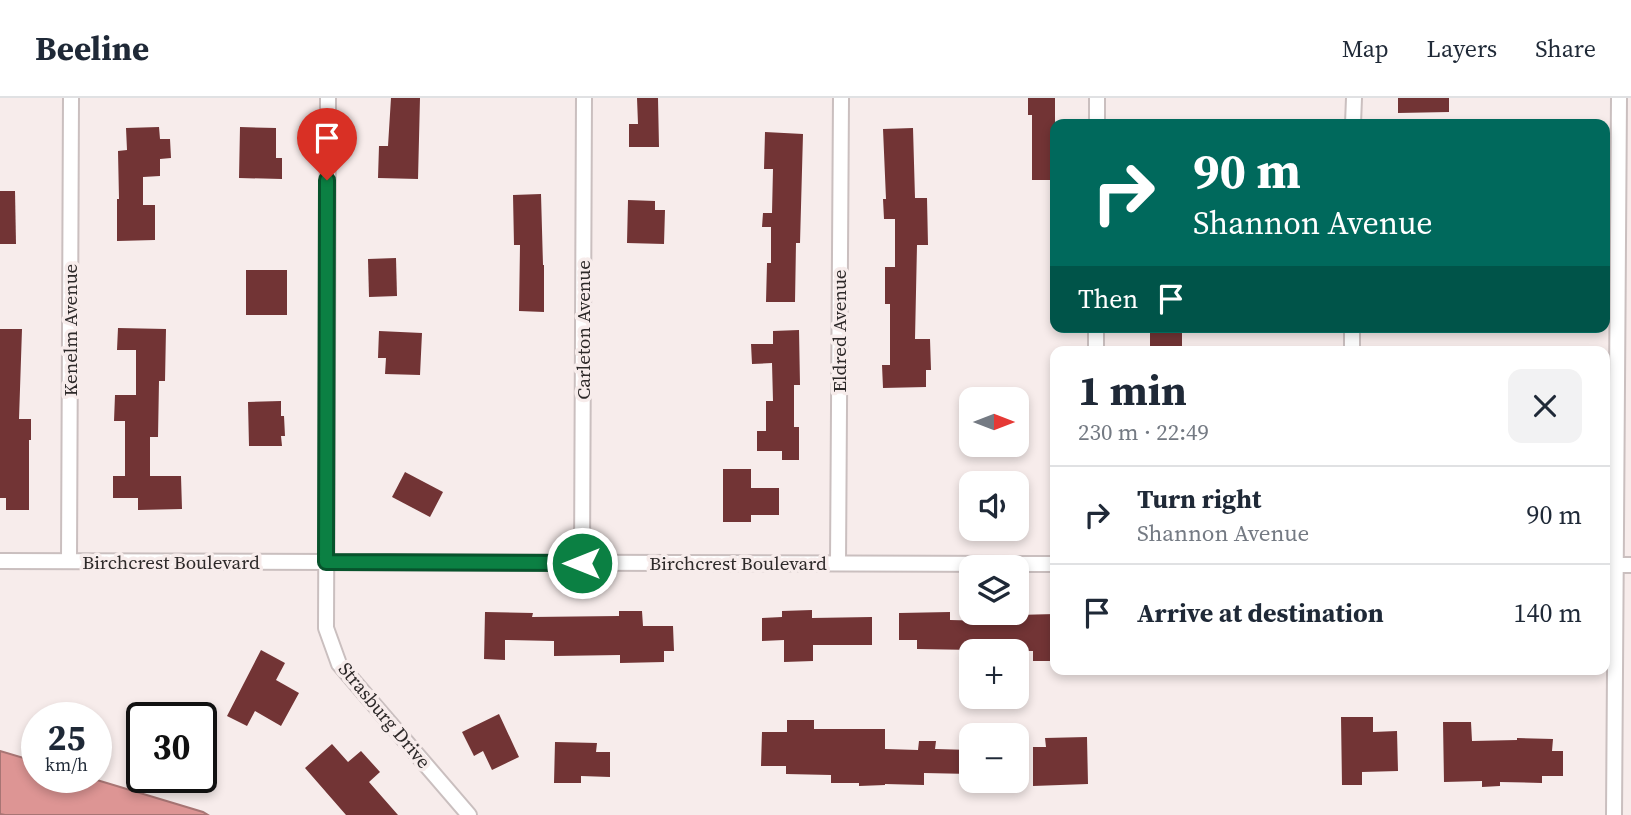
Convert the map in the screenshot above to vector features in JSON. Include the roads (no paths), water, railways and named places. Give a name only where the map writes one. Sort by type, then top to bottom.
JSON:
[{"type":"street","name":"Kenelm Avenue","points":[[69,561],[71,98]]},
{"type":"street","name":"Strasburg Drive","points":[[328,98],[326,628],[339,664],[469,815]]},
{"type":"street","name":"Carleton Avenue","points":[[582,563],[584,98]]},
{"type":"street","name":"Eldred Avenue","points":[[838,563],[841,98]]},
{"type":"street","points":[[1097,98],[1097,119]]},
{"type":"street","points":[[1353,98],[1353,119]]},
{"type":"street","points":[[1615,815],[1619,98]]},
{"type":"street","name":"Birchcrest Boulevard","points":[[0,561],[1050,564]]}]
